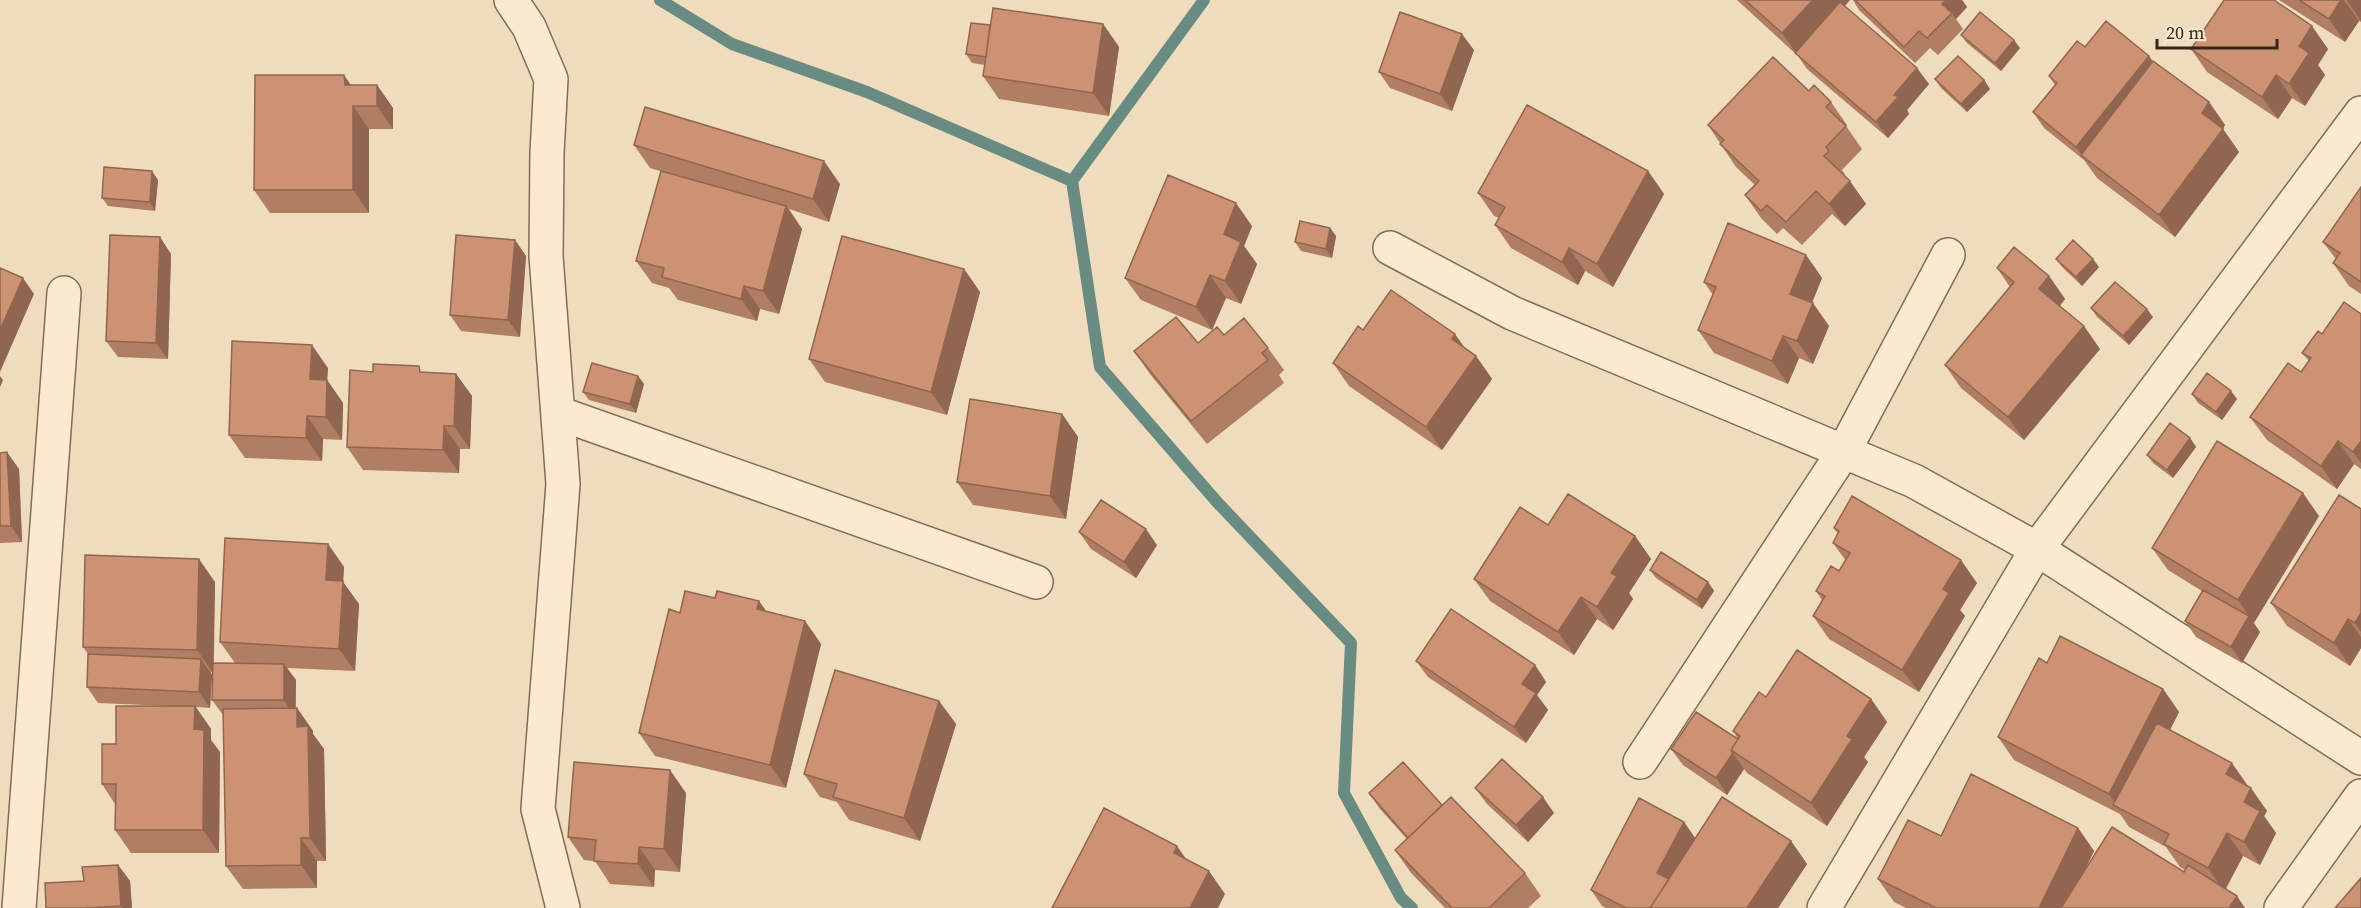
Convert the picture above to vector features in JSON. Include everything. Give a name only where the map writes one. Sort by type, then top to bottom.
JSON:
[{"type":"street","points":[[511,0],[529,27],[551,79],[547,153],[546,256],[563,483],[538,809],[563,908]]},
{"type":"street","points":[[1824,908],[2037,549],[2361,113]]},
{"type":"street","points":[[1390,248],[1512,313],[1914,481],[2037,549],[2361,758]]},
{"type":"street","points":[[1640,762],[1844,451],[1948,255]]},
{"type":"street","points":[[19,908],[64,293]]},
{"type":"street","points":[[558,413],[1036,582]]},
{"type":"street","points":[[2281,908],[2361,796]]},
{"type":"building","points":[[1745,0],[1813,0],[1782,33]]},
{"type":"building","points":[[1855,0],[1946,0],[1942,4],[1952,13],[1927,38],[1919,31],[1904,47]]},
{"type":"building","points":[[2224,0],[2274,0],[2312,26],[2299,46],[2309,53],[2289,84],[2276,75],[2262,97],[2191,49]]},
{"type":"building","points":[[2299,0],[2341,0],[2329,19]]},
{"type":"building","points":[[1840,2],[1917,68],[1894,95],[1898,97],[1876,122],[1795,53]]},
{"type":"building","points":[[993,8],[1103,24],[1093,93],[983,76]]},
{"type":"building","points":[[1400,12],[1462,34],[1440,94],[1379,72]]},
{"type":"building","points":[[1980,12],[2014,40],[1995,63],[1961,35]]},
{"type":"building","points":[[2106,21],[2149,56],[2076,147],[2033,112],[2057,83],[2049,76],[2077,41],[2085,47]]},
{"type":"building","points":[[971,23],[990,25],[986,57],[966,54]]},
{"type":"building","points":[[1958,56],[1984,80],[1961,104],[1935,79]]},
{"type":"building","points":[[1773,57],[1809,91],[1814,85],[1831,102],[1826,107],[1846,126],[1826,147],[1829,151],[1824,156],[1850,181],[1829,204],[1816,191],[1786,222],[1767,205],[1761,211],[1745,195],[1759,181],[1720,144],[1724,140],[1708,125]]},
{"type":"building","points":[[2153,61],[2209,102],[2202,113],[2223,129],[2159,215],[2081,155]]},
{"type":"building","points":[[255,75],[344,75],[345,85],[377,85],[377,106],[353,106],[353,190],[254,190]]},
{"type":"building","points":[[1527,105],[1648,171],[1597,264],[1569,248],[1562,262],[1495,225],[1505,207],[1478,193]]},
{"type":"building","points":[[645,107],[824,161],[813,199],[634,145]]},
{"type":"building","points":[[104,167],[152,171],[150,202],[102,198]]},
{"type":"building","points":[[661,171],[786,206],[763,291],[744,286],[741,299],[662,277],[664,268],[636,261]]},
{"type":"building","points":[[1168,175],[1236,203],[1224,234],[1241,242],[1225,281],[1210,275],[1196,307],[1125,278]]},
{"type":"building","points":[[2361,187],[2361,282],[2333,263],[2340,253],[2323,242]]},
{"type":"building","points":[[1300,221],[1330,228],[1326,249],[1295,242]]},
{"type":"building","points":[[1728,223],[1806,255],[1790,294],[1813,303],[1797,341],[1783,336],[1772,361],[1698,330],[1716,287],[1704,282]]},
{"type":"building","points":[[110,235],[160,237],[156,343],[106,341]]},
{"type":"building","points":[[456,235],[515,240],[508,320],[450,315]]},
{"type":"building","points":[[842,236],[964,269],[931,392],[809,359]]},
{"type":"building","points":[[2073,240],[2093,259],[2076,277],[2056,259]]},
{"type":"building","points":[[2014,247],[2049,276],[2039,289],[2084,326],[2008,417],[1945,365],[2014,282],[1997,268]]},
{"type":"building","points":[[0,268],[23,278],[0,330]]},
{"type":"building","points":[[2115,282],[2147,309],[2123,336],[2091,308]]},
{"type":"building","points":[[1391,290],[1455,334],[1452,339],[1476,356],[1426,427],[1333,363],[1358,326],[1363,330]]},
{"type":"building","points":[[2344,302],[2361,314],[2361,441],[2353,452],[2338,441],[2321,466],[2250,417],[2288,363],[2301,372],[2311,358],[2302,353],[2318,331],[2322,334]]},
{"type":"building","points":[[1176,317],[1198,343],[1217,327],[1224,335],[1244,318],[1268,348],[1262,353],[1268,360],[1191,421],[1134,351]]},
{"type":"building","points":[[232,341],[312,345],[310,379],[327,380],[326,417],[307,416],[306,438],[229,435]]},
{"type":"building","points":[[592,363],[638,376],[630,404],[583,392]]},
{"type":"building","points":[[373,364],[419,366],[420,372],[456,374],[454,426],[444,426],[443,450],[347,447],[350,370],[373,372]]},
{"type":"building","points":[[2207,373],[2231,391],[2216,412],[2192,394]]},
{"type":"building","points":[[970,399],[1062,414],[1050,496],[957,482]]},
{"type":"building","points":[[2170,423],[2190,438],[2167,470],[2147,455]]},
{"type":"building","points":[[2217,441],[2303,493],[2238,600],[2152,548]]},
{"type":"building","points":[[7,452],[11,526],[0,526],[0,453]]},
{"type":"building","points":[[1568,494],[1635,536],[1611,573],[1617,576],[1597,607],[1581,597],[1558,632],[1474,579],[1520,507],[1548,525]]},
{"type":"building","points":[[2339,495],[2361,509],[2361,613],[2355,623],[2348,619],[2334,643],[2271,603]]},
{"type":"building","points":[[1852,496],[1961,560],[1943,589],[1949,593],[1902,670],[1813,616],[1825,596],[1816,591],[1831,566],[1839,571],[1850,553],[1833,543],[1839,531],[1834,528]]},
{"type":"building","points":[[1101,500],[1146,529],[1124,562],[1079,532]]},
{"type":"building","points":[[225,538],[328,544],[326,580],[343,581],[339,649],[220,642]]},
{"type":"building","points":[[1661,552],[1708,582],[1697,600],[1650,570]]},
{"type":"building","points":[[85,555],[199,559],[197,650],[83,647]]},
{"type":"building","points":[[2203,590],[2249,616],[2231,647],[2185,621]]},
{"type":"building","points":[[685,591],[715,598],[717,591],[759,601],[757,609],[805,621],[770,765],[639,733],[669,609],[680,613]]},
{"type":"building","points":[[1451,609],[1535,665],[1522,684],[1536,693],[1514,727],[1416,661]]},
{"type":"building","points":[[2060,636],[2163,689],[2109,794],[1998,737],[2039,658],[2047,663]]},
{"type":"building","points":[[1797,650],[1871,699],[1847,736],[1852,739],[1811,803],[1731,750],[1740,736],[1733,731],[1759,692],[1766,697]]},
{"type":"building","points":[[88,654],[201,659],[199,692],[87,687]]},
{"type":"building","points":[[213,663],[284,664],[284,700],[212,700]]},
{"type":"building","points":[[835,670],[939,701],[904,818],[833,797],[837,784],[804,774]]},
{"type":"building","points":[[116,706],[195,706],[194,729],[204,730],[203,830],[115,830],[116,784],[102,784],[102,744],[116,744]]},
{"type":"building","points":[[297,708],[297,727],[308,726],[310,838],[301,838],[301,865],[226,866],[223,709]]},
{"type":"building","points":[[1696,712],[1738,739],[1731,750],[1733,753],[1716,778],[1671,749]]},
{"type":"building","points":[[2157,723],[2232,763],[2226,774],[2251,788],[2244,802],[2260,811],[2244,842],[2227,833],[2208,868],[2164,844],[2169,834],[2113,805]]},
{"type":"building","points":[[1502,759],[1543,797],[1516,825],[1475,788]]},
{"type":"building","points":[[574,762],[670,770],[664,849],[639,847],[638,864],[594,861],[596,840],[568,837]]},
{"type":"building","points":[[1403,762],[1442,805],[1408,838],[1369,793]]},
{"type":"building","points":[[1971,774],[2078,828],[2039,908],[1936,908],[1878,879],[1908,820],[1941,836]]},
{"type":"building","points":[[1451,797],[1525,873],[1489,908],[1452,908],[1395,850]]},
{"type":"building","points":[[1722,797],[1791,841],[1747,908],[1650,908]]},
{"type":"building","points":[[1639,798],[1684,822],[1657,873],[1669,879],[1650,908],[1626,908],[1591,890]]},
{"type":"building","points":[[1104,808],[1177,846],[1174,853],[1209,871],[1190,908],[1052,908]]},
{"type":"building","points":[[2112,827],[2184,872],[2188,865],[2237,896],[2229,908],[2061,908]]},
{"type":"building","points":[[118,865],[121,906],[46,908],[45,883],[84,881],[82,867]]},
{"type":"building","points":[[2361,878],[2361,908],[2335,908]]},
{"type":"waterway","points":[[660,0],[732,44],[867,92],[1072,181]]},
{"type":"waterway","points":[[1204,0],[1072,181],[1100,367],[1217,502],[1351,643],[1344,793],[1401,898],[1412,908]]}]
